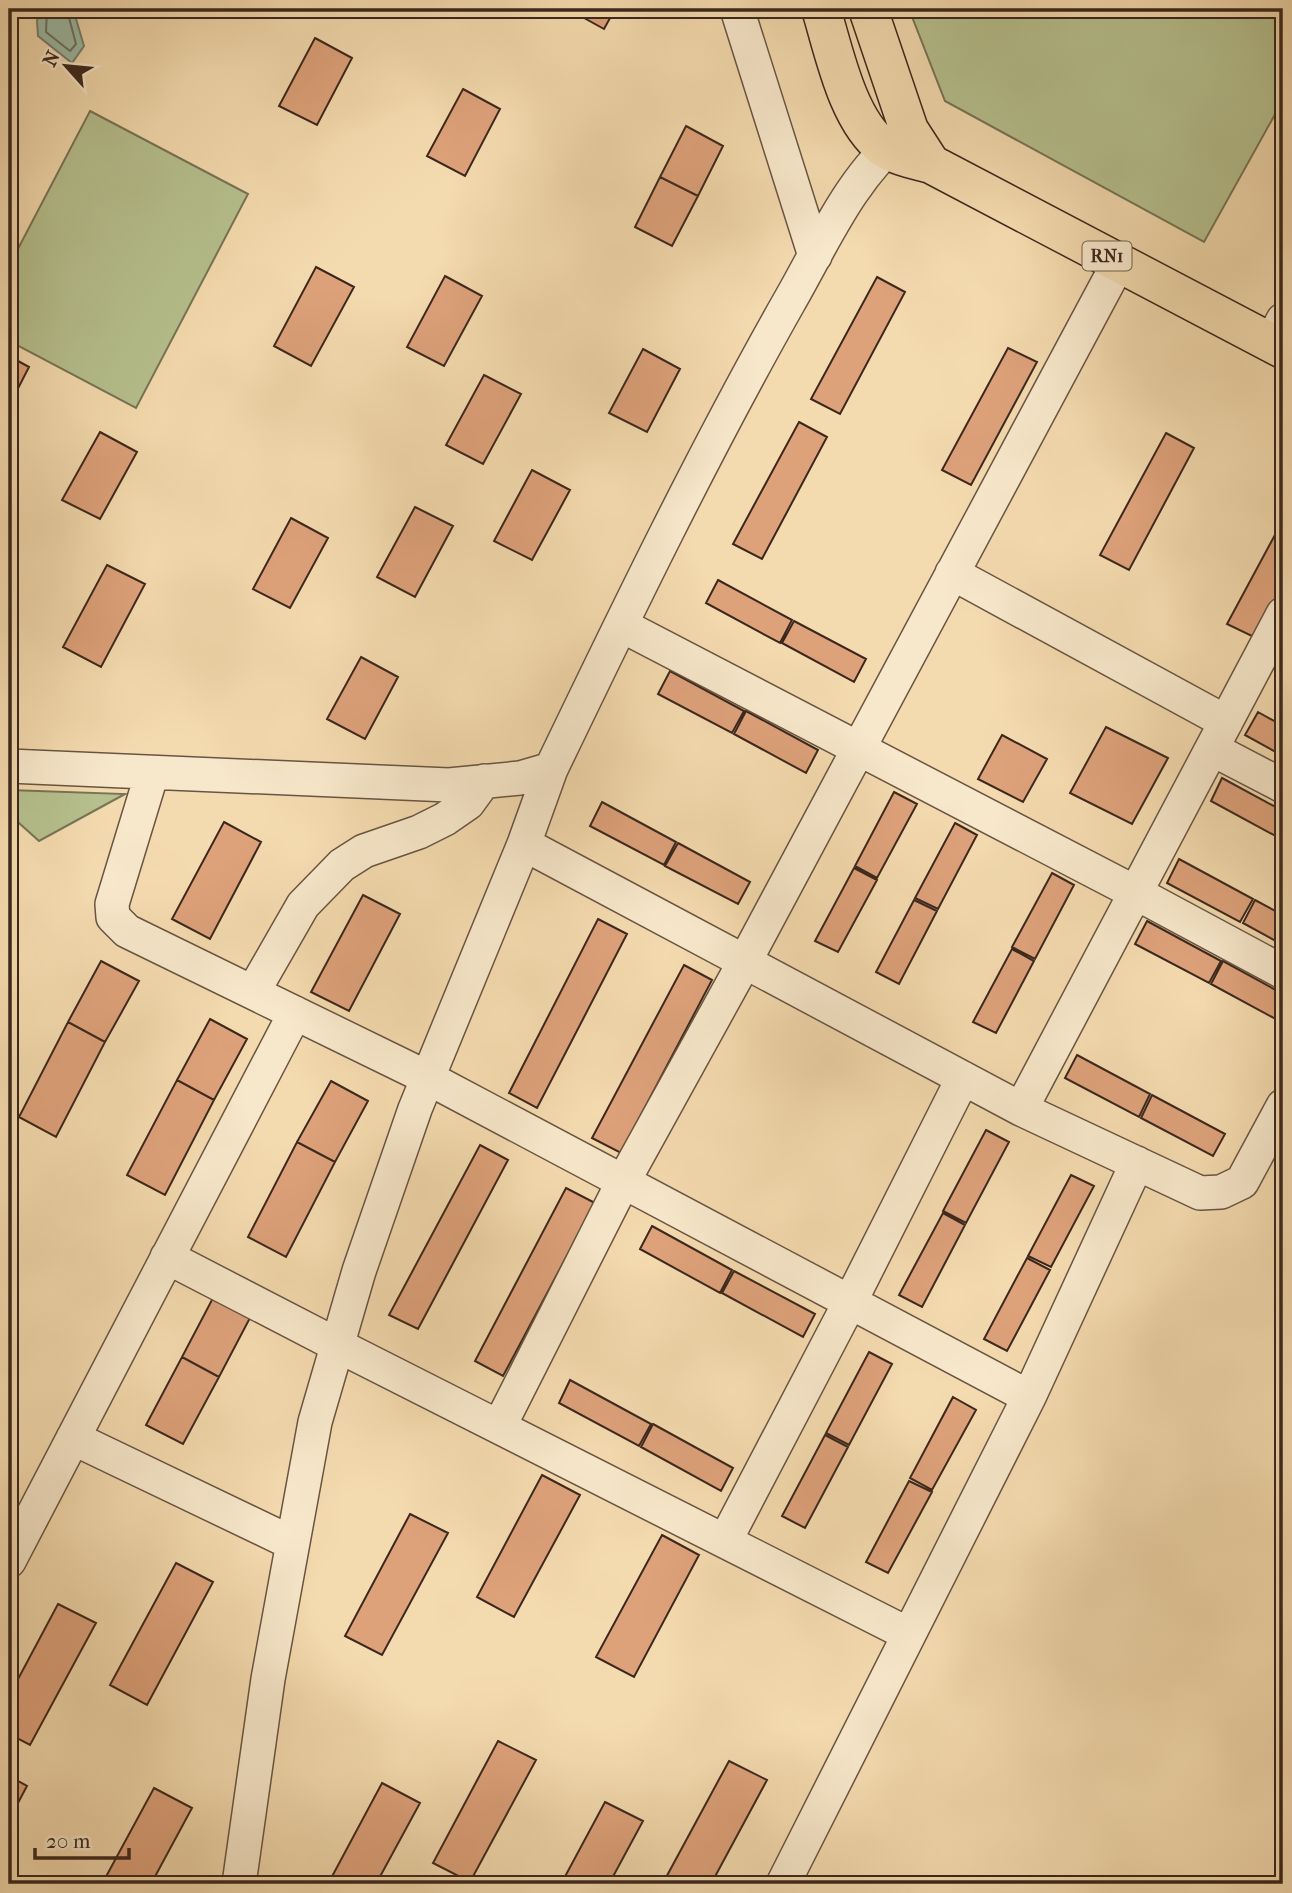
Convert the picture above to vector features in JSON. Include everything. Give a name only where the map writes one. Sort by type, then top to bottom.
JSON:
[{"type":"highway","name":"RN1","points":[[821,9],[850,101],[868,131],[897,139],[931,164],[1119,262],[1279,337]]},
{"type":"highway","name":"RN1","points":[[867,9],[897,139]]},
{"type":"street","points":[[737,9],[815,256]]},
{"type":"street","points":[[239,1884],[268,1679],[315,1422],[364,1258],[415,1108],[524,844],[551,769],[621,625],[746,379],[847,198],[897,139]]},
{"type":"street","points":[[499,1427],[623,1182],[745,961],[1119,262]]},
{"type":"street","points":[[952,573],[1219,735],[1283,786]]},
{"type":"street","points":[[1021,1109],[1283,614]]},
{"type":"street","points":[[621,625],[1136,892],[1283,972]]},
{"type":"street","points":[[9,766],[449,785],[520,778],[551,769]]},
{"type":"street","points":[[152,773],[112,904],[113,917],[127,930],[428,1078],[1030,1397]]},
{"type":"street","points":[[253,992],[303,905],[342,865],[364,851],[419,832],[445,819],[468,803],[484,782]]},
{"type":"street","points":[[524,844],[1021,1109],[1200,1193],[1221,1192],[1242,1182],[1283,1107]]},
{"type":"street","points":[[9,1561],[295,1013]]},
{"type":"street","points":[[725,1541],[963,1078]]},
{"type":"street","points":[[783,1884],[1030,1397],[1137,1163]]},
{"type":"street","points":[[167,1257],[908,1634]]},
{"type":"street","points":[[73,1438],[292,1543]]},
{"type":"shaded area","points":[[909,9],[1263,9],[1283,20],[1283,100],[1204,242],[945,101]]},
{"type":"shaded area","points":[[90,111],[248,194],[136,408],[9,341],[9,266]]},
{"type":"shaded area","points":[[9,790],[125,794],[39,841],[9,814]]},
{"type":"water","points":[[41,9],[78,9],[74,12],[84,46],[72,63],[38,36],[37,21]]},
{"type":"building","points":[[568,9],[615,9],[604,29]]},
{"type":"building","points":[[315,38],[352,58],[317,125],[279,106]]},
{"type":"building","points":[[463,89],[500,109],[465,176],[427,156]]},
{"type":"building","points":[[686,126],[723,146],[698,196],[660,177]]},
{"type":"building","points":[[660,177],[698,196],[672,246],[635,227]]},
{"type":"building","points":[[316,267],[354,287],[311,366],[274,346]]},
{"type":"building","points":[[445,276],[482,296],[444,366],[407,347]]},
{"type":"building","points":[[877,277],[905,292],[840,414],[811,399]]},
{"type":"building","points":[[1008,348],[1037,362],[971,485],[942,470]]},
{"type":"building","points":[[643,349],[680,369],[647,432],[609,413]]},
{"type":"building","points":[[9,356],[29,367],[9,406]]},
{"type":"building","points":[[484,375],[521,394],[483,464],[446,445]]},
{"type":"building","points":[[799,422],[827,437],[762,559],[733,544]]},
{"type":"building","points":[[100,432],[137,452],[100,519],[62,500]]},
{"type":"building","points":[[1166,433],[1194,448],[1129,570],[1100,555]]},
{"type":"building","points":[[532,470],[570,490],[532,560],[494,541]]},
{"type":"building","points":[[415,507],[453,526],[415,597],[377,577]]},
{"type":"building","points":[[291,518],[328,538],[290,608],[253,589]]},
{"type":"building","points":[[1283,520],[1283,587],[1256,638],[1227,624]]},
{"type":"building","points":[[107,565],[145,584],[101,667],[63,647]]},
{"type":"building","points":[[718,580],[792,620],[780,643],[706,603]]},
{"type":"building","points":[[794,621],[866,659],[854,682],[782,643]]},
{"type":"building","points":[[361,657],[398,677],[365,739],[327,719]]},
{"type":"building","points":[[670,671],[744,711],[732,733],[658,694]]},
{"type":"building","points":[[746,711],[818,750],[806,773],[734,734]]},
{"type":"building","points":[[1258,712],[1283,726],[1283,756],[1245,735]]},
{"type":"building","points":[[1106,727],[1168,758],[1132,824],[1070,793]]},
{"type":"building","points":[[1002,735],[1047,759],[1023,802],[978,779]]},
{"type":"building","points":[[1222,778],[1283,811],[1283,840],[1211,801]]},
{"type":"building","points":[[894,792],[917,804],[877,878],[855,866]]},
{"type":"building","points":[[602,802],[676,842],[664,865],[590,826]]},
{"type":"building","points":[[224,822],[261,842],[210,939],[172,919]]},
{"type":"building","points":[[955,823],[977,835],[938,909],[915,898]]},
{"type":"building","points":[[678,843],[750,882],[738,904],[665,866]]},
{"type":"building","points":[[1179,859],[1253,899],[1240,922],[1167,883]]},
{"type":"building","points":[[854,868],[877,880],[838,952],[815,941]]},
{"type":"building","points":[[1052,873],[1074,885],[1035,959],[1012,947]]},
{"type":"building","points":[[363,895],[400,914],[349,1011],[311,992]]},
{"type":"building","points":[[914,900],[937,911],[899,984],[876,972]]},
{"type":"building","points":[[1255,900],[1283,915],[1283,945],[1243,923]]},
{"type":"building","points":[[598,919],[627,934],[537,1108],[509,1093]]},
{"type":"building","points":[[1147,921],[1221,961],[1209,983],[1135,944]]},
{"type":"building","points":[[1012,949],[1034,961],[996,1033],[973,1022]]},
{"type":"building","points":[[101,961],[139,981],[105,1042],[68,1022]]},
{"type":"building","points":[[1223,961],[1283,994],[1283,1023],[1211,984]]},
{"type":"building","points":[[684,965],[712,980],[621,1153],[592,1138]]},
{"type":"building","points":[[210,1019],[247,1039],[214,1100],[177,1080]]},
{"type":"building","points":[[68,1022],[105,1042],[56,1137],[19,1117]]},
{"type":"building","points":[[1077,1055],[1150,1094],[1139,1117],[1065,1078]]},
{"type":"building","points":[[177,1080],[214,1100],[165,1195],[127,1175]]},
{"type":"building","points":[[331,1081],[368,1101],[335,1162],[297,1142]]},
{"type":"building","points":[[1152,1095],[1225,1134],[1213,1156],[1141,1118]]},
{"type":"building","points":[[986,1130],[1009,1142],[966,1223],[943,1211]]},
{"type":"building","points":[[297,1142],[335,1162],[286,1257],[248,1237]]},
{"type":"building","points":[[480,1145],[508,1160],[418,1329],[389,1315]]},
{"type":"building","points":[[1071,1175],[1094,1186],[1051,1267],[1028,1256]]},
{"type":"building","points":[[566,1188],[595,1203],[503,1376],[475,1361]]},
{"type":"building","points":[[943,1213],[965,1225],[922,1307],[899,1295]]},
{"type":"building","points":[[652,1226],[732,1270],[720,1293],[640,1249]]},
{"type":"building","points":[[1027,1258],[1050,1270],[1007,1351],[984,1339]]},
{"type":"building","points":[[734,1271],[815,1314],[803,1337],[722,1293]]},
{"type":"building","points":[[214,1296],[251,1316],[219,1377],[182,1357]]},
{"type":"building","points":[[869,1352],[892,1364],[849,1445],[826,1433]]},
{"type":"building","points":[[182,1357],[219,1377],[183,1444],[146,1425]]},
{"type":"building","points":[[570,1380],[651,1424],[639,1446],[559,1403]]},
{"type":"building","points":[[953,1397],[976,1410],[932,1490],[910,1478]]},
{"type":"building","points":[[653,1424],[733,1468],[721,1491],[641,1447]]},
{"type":"building","points":[[825,1435],[848,1447],[805,1528],[782,1516]]},
{"type":"building","points":[[542,1475],[580,1495],[514,1617],[477,1597]]},
{"type":"building","points":[[909,1481],[932,1492],[888,1573],[866,1562]]},
{"type":"building","points":[[410,1514],[448,1533],[382,1655],[345,1636]]},
{"type":"building","points":[[662,1535],[699,1555],[634,1677],[596,1657]]},
{"type":"building","points":[[176,1563],[213,1582],[147,1705],[110,1685]]},
{"type":"building","points":[[58,1604],[96,1623],[30,1745],[9,1734],[9,1696]]},
{"type":"building","points":[[498,1741],[536,1760],[470,1882],[433,1863]]},
{"type":"building","points":[[729,1761],[767,1780],[711,1884],[663,1883]]},
{"type":"building","points":[[9,1776],[27,1786],[9,1820]]},
{"type":"building","points":[[382,1783],[420,1803],[376,1884],[328,1884]]},
{"type":"building","points":[[154,1788],[192,1808],[151,1884],[102,1884]]},
{"type":"building","points":[[605,1802],[643,1821],[609,1884],[561,1884]]}]
